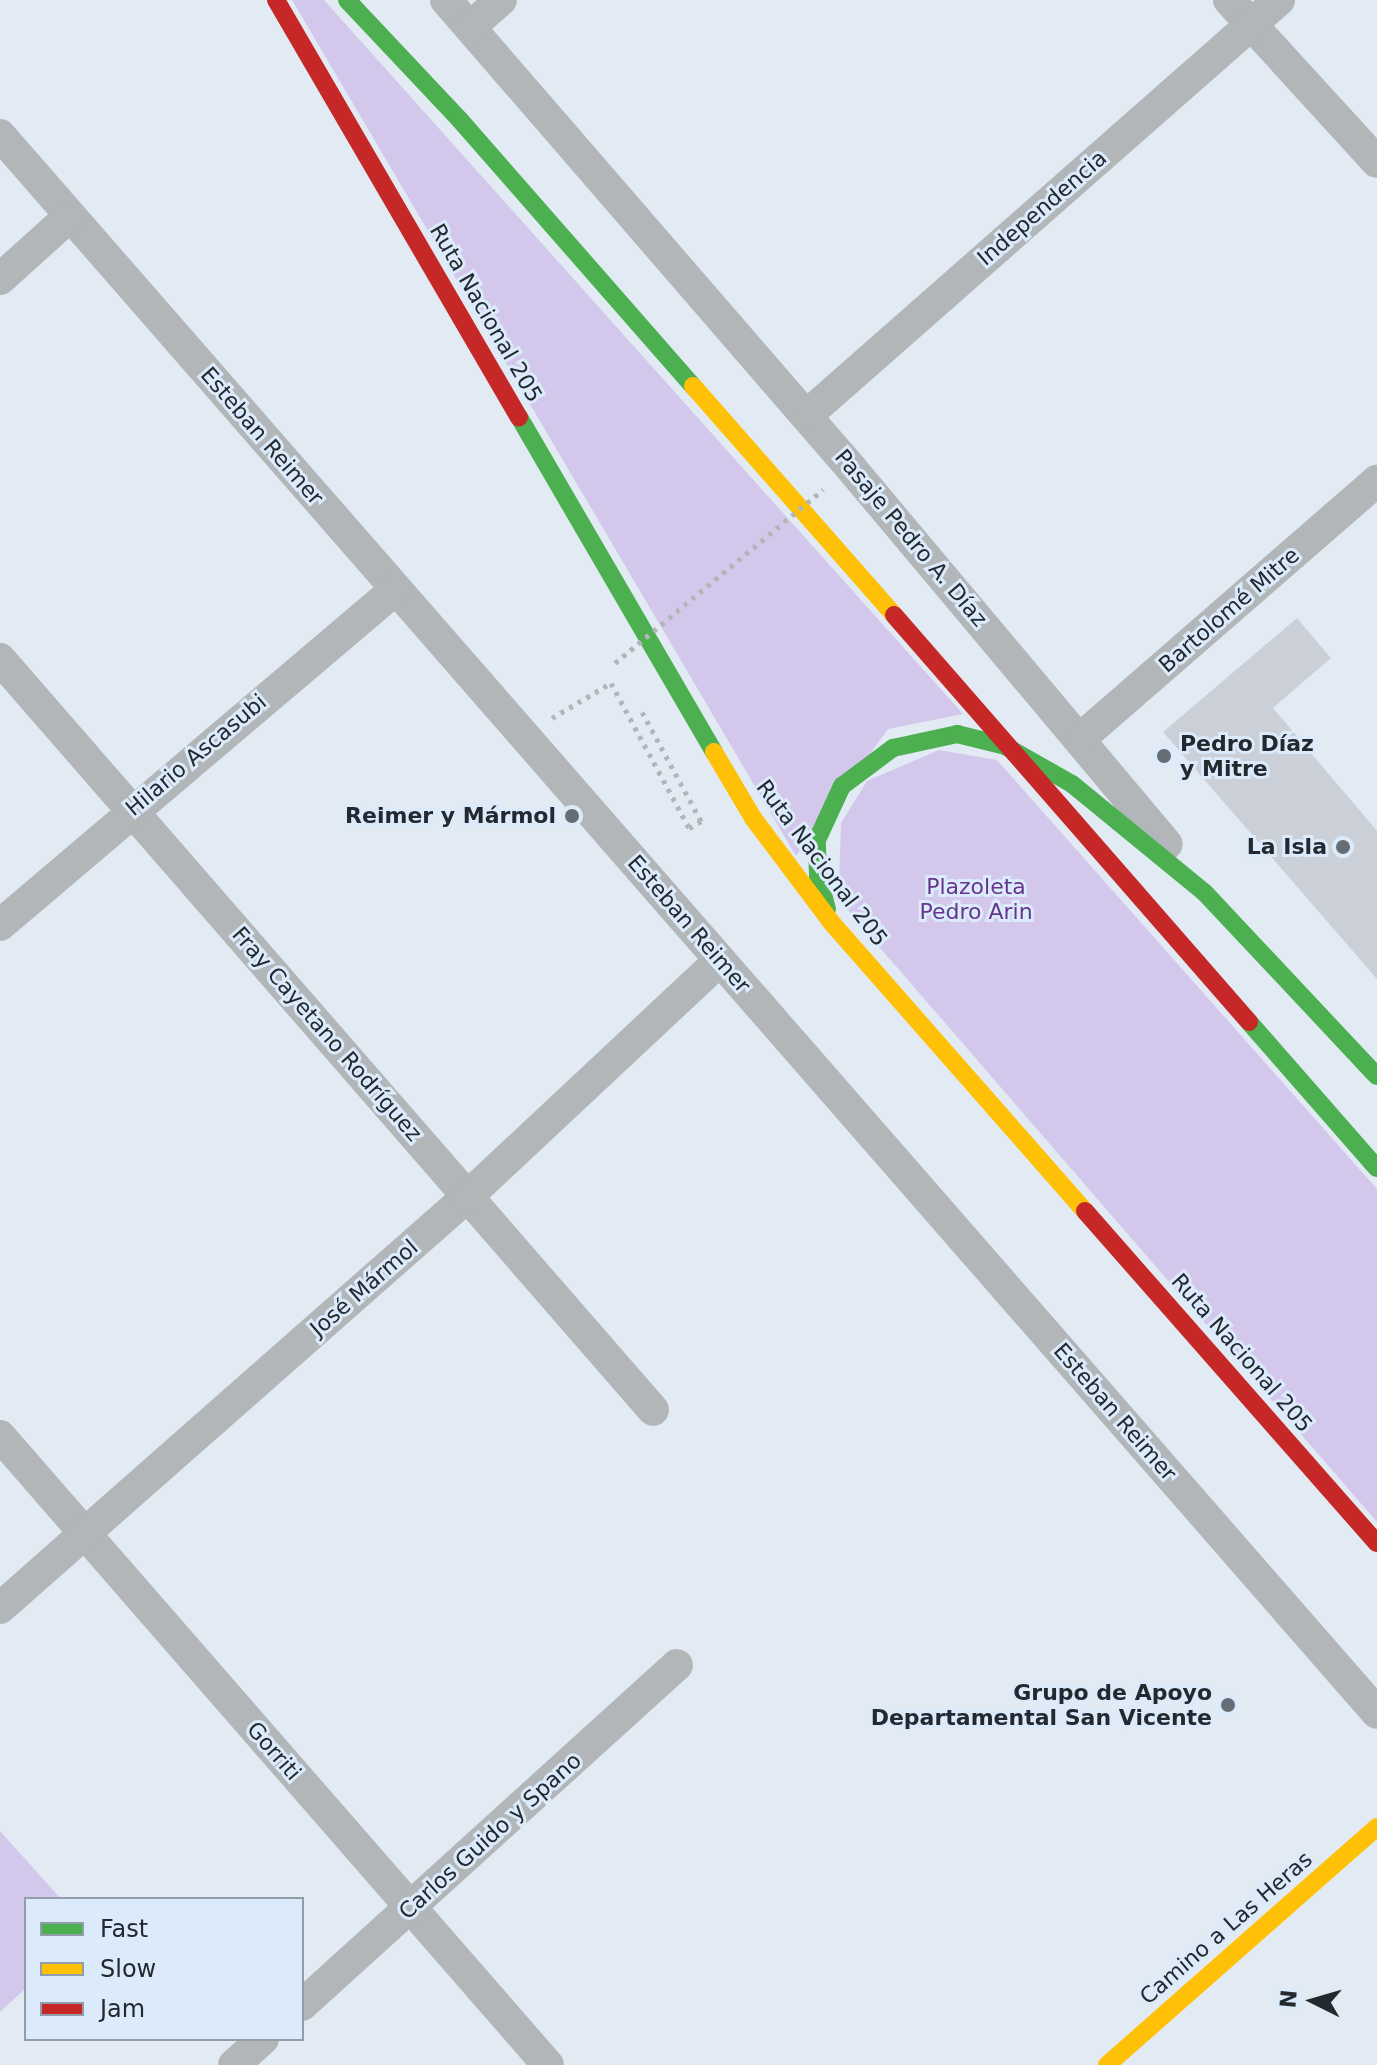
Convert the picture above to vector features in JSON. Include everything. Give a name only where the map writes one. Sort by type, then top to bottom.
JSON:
[{"type":"main road","name":"Ruta Nacional 205","points":[[276,0],[753,818],[831,922],[1377,1543]]},
{"type":"main road","points":[[347,0],[460,120],[1377,1168]]},
{"type":"main road","points":[[387,12],[460,120]]},
{"type":"main road","points":[[831,922],[818,875],[817,840],[842,786],[893,748],[957,734],[1005,746],[1072,784],[1205,893]]},
{"type":"main road","name":"Pasaje Pedro A. Díaz","points":[[1205,893],[1377,1076]]},
{"type":"main road","name":"Camino a Las Heras","points":[[1107,2065],[1377,1827]]},
{"type":"street","name":"Pasaje Pedro A. Díaz","points":[[446,0],[1081,738],[1205,893]]},
{"type":"street","points":[[470,27],[501,0]]},
{"type":"street","points":[[1229,0],[1377,162]]},
{"type":"street","name":"Independencia","points":[[806,416],[1279,0]]},
{"type":"street","name":"Esteban Reimer","points":[[0,135],[1377,1713]]},
{"type":"street","points":[[0,279],[70,216]]},
{"type":"street","name":"Bartolomé Mitre","points":[[1081,738],[1377,481]]},
{"type":"street","name":"Hilario Ascasubi","points":[[0,925],[131,809],[396,589]]},
{"type":"street","name":"Fray Cayetano Rodríguez","points":[[0,659],[653,1410]]},
{"type":"street","name":"José Mármol","points":[[0,1608],[468,1196],[720,960]]},
{"type":"street","name":"Gorriti","points":[[0,1436],[548,2065]]},
{"type":"street","name":"Carlos Guido y Spano","points":[[304,2003],[677,1665]]},
{"type":"street","points":[[234,2065],[261,2041]]},
{"type":"path","points":[[622,676],[615,663],[823,490]]},
{"type":"path","points":[[524,735],[611,683],[689,828],[701,821],[637,703]]},
{"type":"green space","points":[[292,0],[324,0],[963,714],[888,729],[796,856]]},
{"type":"green space","name":"Plazoleta Pedro Arin","points":[[939,750],[997,760],[1377,1189],[1377,1522],[849,912],[839,882],[841,823],[867,781]]},
{"type":"green space","points":[[0,1831],[59,1897],[24,1897],[24,1990],[0,2012]]},
{"type":"building","points":[[1297,618],[1331,658],[1273,708],[1377,831],[1377,979],[1163,732]]},
{"type":"traffic: fast","points":[[347,0],[460,120],[693,386]]},
{"type":"traffic: fast","points":[[519,417],[714,752]]},
{"type":"traffic: fast","points":[[827,909],[818,875],[817,840],[842,786],[893,748],[957,734],[1005,746],[1072,784],[1205,893]]},
{"type":"traffic: fast","points":[[1205,893],[1377,1076]]},
{"type":"traffic: fast","points":[[1249,1022],[1377,1168]]},
{"type":"traffic: slow","points":[[693,386],[894,615]]},
{"type":"traffic: slow","points":[[714,752],[753,818],[831,922],[1085,1211]]},
{"type":"traffic: slow","points":[[1107,2065],[1377,1827]]},
{"type":"traffic: jam","points":[[276,0],[519,417]]},
{"type":"traffic: jam","points":[[894,615],[1249,1022]]},
{"type":"traffic: jam","points":[[1085,1211],[1377,1543]]},
{"type":"place","name":"Pedro Díaz y Mitre","points":[[1164,756]]},
{"type":"place","name":"Reimer y Mármol","points":[[572,816]]},
{"type":"place","name":"La Isla","points":[[1343,847]]},
{"type":"place","name":"Grupo de Apoyo Departamental San Vicente","points":[[1228,1705]]}]
